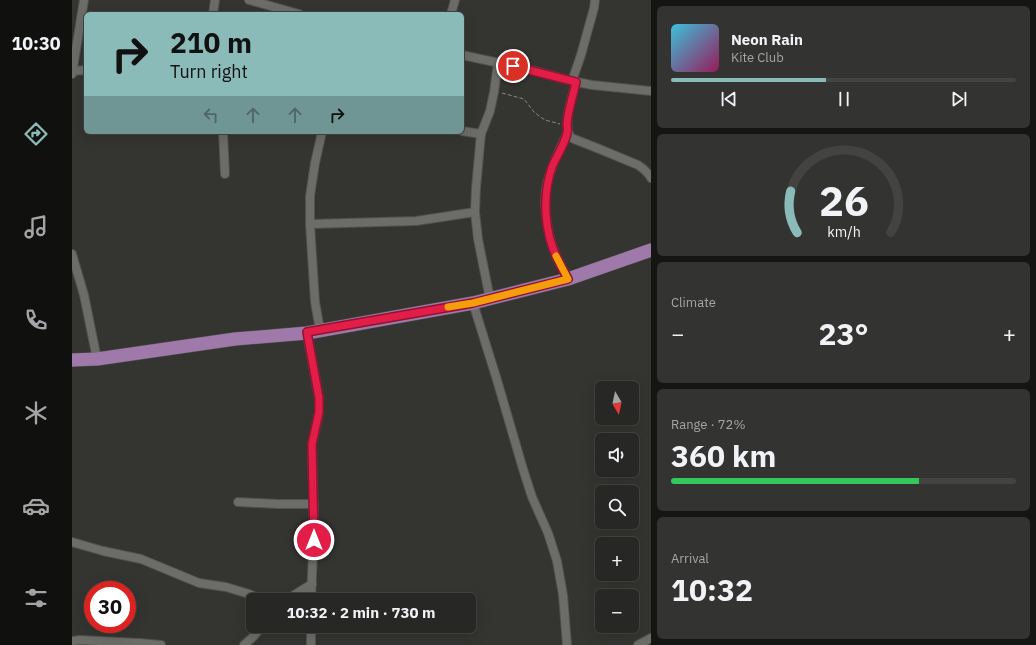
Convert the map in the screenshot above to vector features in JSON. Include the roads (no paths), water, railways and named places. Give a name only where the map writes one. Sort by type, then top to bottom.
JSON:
[{"type":"highway","points":[[72,360],[97,359],[235,339],[313,331],[473,303],[568,279],[651,250]]},
{"type":"street","points":[[84,0],[72,72],[84,70]]},
{"type":"street","points":[[213,12],[215,0]]},
{"type":"street","points":[[249,0],[292,12]]},
{"type":"street","points":[[452,12],[455,0]]},
{"type":"street","points":[[568,279],[557,260],[550,237],[546,214],[547,185],[552,167],[567,129],[574,82],[595,0]]},
{"type":"street","points":[[464,55],[498,62],[574,82],[651,90]]},
{"type":"street","points":[[490,299],[478,239],[475,212],[481,134],[490,111],[498,62]]},
{"type":"street","points":[[567,129],[570,137],[644,169],[651,178]]},
{"type":"street","points":[[464,131],[481,134]]},
{"type":"street","points":[[224,134],[225,174]]},
{"type":"street","points":[[311,593],[314,535],[312,444],[319,412],[319,398],[313,331],[315,302],[310,224],[311,189],[322,134]]},
{"type":"street","points":[[310,224],[416,221],[475,212]]},
{"type":"street","points":[[72,254],[84,295],[97,359]]},
{"type":"street","points":[[473,303],[532,497],[548,533],[557,561],[563,595],[567,645]]},
{"type":"street","points":[[238,502],[314,504]]},
{"type":"street","points":[[72,542],[103,551],[141,559],[199,583],[246,593]]},
{"type":"street","points":[[297,593],[312,584]]},
{"type":"street","points":[[244,645],[256,633]]},
{"type":"street","points":[[311,633],[311,645]]},
{"type":"street","points":[[638,645],[651,638]]},
{"type":"street","points":[[72,641],[80,640],[161,645]]}]
